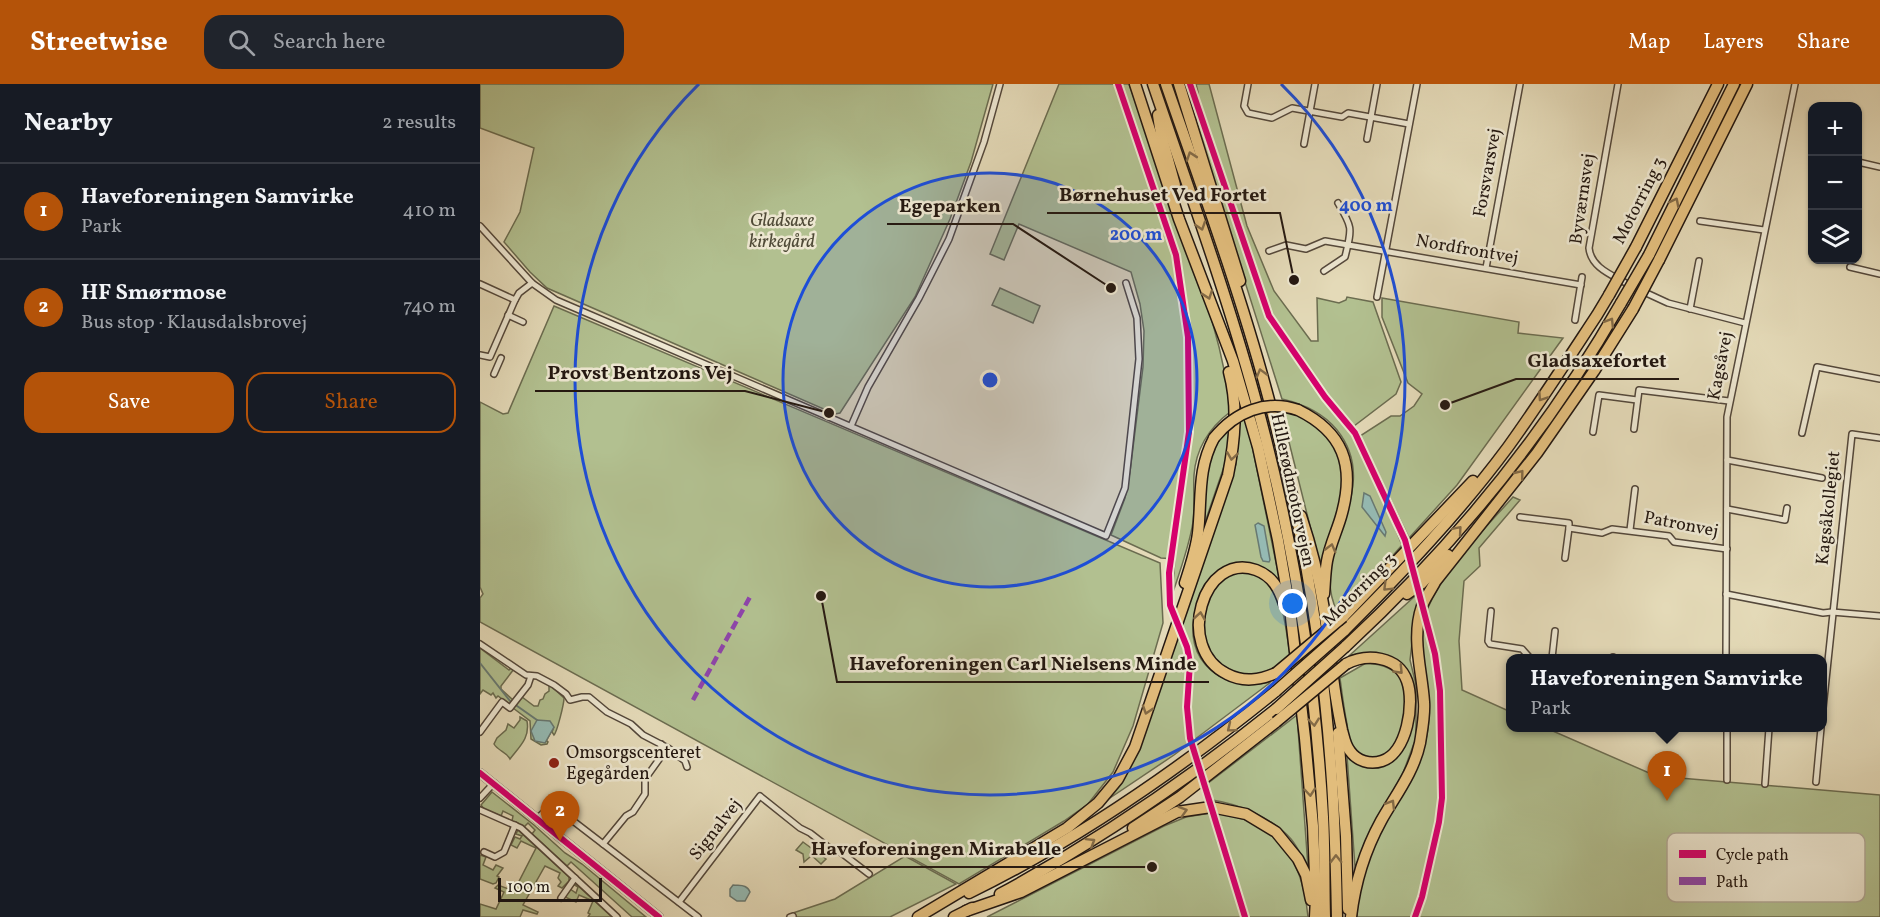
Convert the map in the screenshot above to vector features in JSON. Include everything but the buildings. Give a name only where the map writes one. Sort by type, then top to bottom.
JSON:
[{"type":"highway","points":[[1135,84],[1179,219],[1194,253]]},
{"type":"highway","name":"Hillerødmotorvejen","points":[[1166,84],[1249,331],[1286,470],[1309,586],[1326,712],[1335,821],[1337,917]]},
{"type":"highway","points":[[1179,84],[1244,295],[1249,331]]},
{"type":"highway","points":[[1700,120],[1712,84]]},
{"type":"highway","name":"Motorring 3","points":[[919,917],[996,880],[1071,837],[1209,746],[1344,631],[1400,575],[1508,448],[1597,315],[1636,246],[1718,84]]},
{"type":"highway","name":"Motorring 3","points":[[954,917],[1085,847],[1218,756],[1276,709],[1383,612],[1442,549],[1545,422],[1621,303],[1654,257],[1734,84]]},
{"type":"highway","points":[[1709,161],[1747,84]]},
{"type":"highway","points":[[1350,917],[1363,856],[1410,771],[1419,745],[1424,705],[1416,645],[1418,621],[1423,605],[1435,582],[1537,453],[1594,371],[1633,309],[1654,257],[1755,84]]},
{"type":"highway","points":[[1154,88],[1161,134],[1194,253],[1222,336],[1233,361],[1258,447],[1278,540],[1290,609],[1305,738],[1316,898],[1314,917]]},
{"type":"highway","name":"Hillerødmotorvejen","points":[[1154,88],[1248,373],[1288,542],[1304,636],[1315,725],[1323,818],[1325,917]]},
{"type":"highway","points":[[919,917],[1067,828],[1098,803],[1118,779],[1135,747],[1165,655],[1220,502],[1233,452],[1235,405],[1222,336]]},
{"type":"highway","points":[[1165,655],[1195,549],[1201,476],[1205,457],[1214,438],[1233,419],[1255,408],[1281,406],[1313,417],[1334,437],[1344,457],[1348,471],[1347,494],[1327,561],[1323,606]]},
{"type":"highway","points":[[1291,629],[1278,587],[1274,581],[1257,570],[1241,568],[1229,571],[1214,582],[1204,597],[1199,620],[1200,642],[1214,666],[1222,672],[1243,680],[1254,680],[1276,673],[1343,617],[1448,506],[1508,448]]},
{"type":"highway","points":[[1286,470],[1308,537],[1323,606],[1338,712],[1350,917]]},
{"type":"highway","points":[[1383,612],[1421,584],[1484,520]]},
{"type":"highway","points":[[1093,855],[1180,796],[1276,722],[1346,664],[1360,658],[1379,658],[1398,666],[1403,673],[1409,688],[1408,721],[1403,740],[1396,753],[1383,761],[1373,763],[1357,759],[1346,743],[1338,712]]},
{"type":"highway","points":[[966,911],[1021,892],[1177,812],[1203,808],[1229,809],[1262,822],[1276,832],[1288,844],[1306,874],[1314,917]]},
{"type":"street","points":[[851,426],[868,387],[919,298],[949,239],[984,142],[1000,84]]},
{"type":"street","points":[[1248,84],[1244,106],[1248,113],[1272,118],[1292,108],[1342,117],[1348,113],[1409,124]]},
{"type":"street","points":[[1304,144],[1315,84]]},
{"type":"street","points":[[1367,139],[1377,84]]},
{"type":"street","points":[[1377,297],[1417,84]]},
{"type":"street","name":"Forsvarsvej","points":[[1486,268],[1520,84]]},
{"type":"street","name":"Byværnsvej","points":[[1618,84],[1590,238],[1590,255],[1599,267],[1651,296],[1745,323]]},
{"type":"street","name":"Kagsåvej","points":[[1726,654],[1727,417],[1795,84]]},
{"type":"street","points":[[1862,163],[1880,167]]},
{"type":"street","points":[[1324,271],[1345,257],[1348,245],[1351,225],[1338,203]]},
{"type":"street","points":[[1700,221],[1764,230]]},
{"type":"street","points":[[480,226],[532,283],[556,300],[1106,536],[1125,488],[1139,359],[1137,318],[1126,283]]},
{"type":"street","name":"Nordfrontvej","points":[[1269,251],[1286,245],[1306,249],[1325,241],[1581,285]]},
{"type":"street","points":[[1690,309],[1699,261]]},
{"type":"street","points":[[1850,267],[1880,274]]},
{"type":"street","points":[[1575,320],[1582,277]]},
{"type":"street","points":[[490,357],[514,300],[532,283]]},
{"type":"street","points":[[480,284],[514,300]]},
{"type":"street","points":[[508,315],[523,322]]},
{"type":"street","points":[[480,355],[501,360],[494,374]]},
{"type":"street","points":[[1802,433],[1817,367],[1880,379]]},
{"type":"street","points":[[1634,429],[1639,390],[1729,401]]},
{"type":"street","points":[[1593,432],[1599,395],[1637,400]]},
{"type":"street","name":"Kagsåkollegiet","points":[[1827,665],[1852,434],[1880,438]]},
{"type":"street","points":[[1727,460],[1822,478]]},
{"type":"street","name":"Patronvej","points":[[1630,530],[1635,489]]},
{"type":"street","points":[[1727,509],[1785,520],[1787,508]]},
{"type":"street","name":"Patronvej","points":[[1520,517],[1569,523],[1569,528],[1602,533],[1612,529],[1669,536],[1674,542],[1727,549]]},
{"type":"street","points":[[1564,558],[1569,528]]},
{"type":"street","points":[[1726,594],[1823,613],[1880,616]]},
{"type":"street","points":[[1491,611],[1488,641],[1490,645],[1522,649],[1526,654]]},
{"type":"street","points":[[1552,654],[1555,631]]},
{"type":"street","points":[[480,644],[531,676],[537,676],[554,685],[570,700],[589,697],[607,712],[631,724],[643,735],[661,744],[685,761],[687,767]]},
{"type":"street","points":[[480,732],[502,702],[511,708],[528,685],[531,676]]},
{"type":"street","points":[[1727,732],[1727,780]]},
{"type":"street","points":[[1765,784],[1769,732]]},
{"type":"street","points":[[1816,782],[1821,732]]},
{"type":"street","points":[[603,844],[626,816],[633,812],[645,794],[645,779],[660,758],[661,744]]},
{"type":"street","points":[[480,773],[659,917]]},
{"type":"street","points":[[480,798],[494,783]]},
{"type":"street","name":"Signalvej","points":[[679,902],[760,796],[800,828],[828,847],[839,851],[869,874]]},
{"type":"street","points":[[538,818],[548,808],[555,807],[698,917]]},
{"type":"street","points":[[480,810],[521,828],[617,917]]},
{"type":"street","points":[[484,852],[495,857],[504,852],[515,825]]},
{"type":"street","points":[[561,898],[575,878]]},
{"type":"green space","name":"Gladsaxe kirkegård","points":[[480,84],[993,84],[971,162],[950,219],[915,297],[840,413],[835,414],[547,288],[504,242],[520,212],[534,148],[480,128]]},
{"type":"green space","points":[[1059,84],[1129,84],[1206,303],[1224,368],[1230,412],[1205,439],[1195,465],[1193,522],[1187,550],[1172,595],[1175,559],[1161,558],[1111,535],[1125,498],[1130,472],[1143,367],[1144,331],[1140,304],[1131,272],[1019,224],[1004,260],[990,254]]},
{"type":"green space","points":[[1196,84],[1209,84],[1247,226],[1274,291],[1311,341],[1318,341],[1317,298],[1339,303],[1347,297],[1373,302],[1401,382],[1396,394],[1354,426],[1334,403],[1363,455],[1402,545],[1369,583],[1337,611],[1330,589],[1331,566],[1351,499],[1353,476],[1350,453],[1337,430],[1326,419],[1305,407],[1282,399],[1196,127],[1198,92]]},
{"type":"green space","points":[[1000,288],[1040,306],[1033,323],[992,305]]},
{"type":"green space","points":[[1382,298],[1519,322],[1518,333],[1563,338],[1457,485],[1409,538],[1360,436],[1391,416],[1400,416],[1414,406],[1422,394],[1408,383],[1382,317]]},
{"type":"green space","points":[[554,306],[1160,563],[1163,623],[1133,726],[1113,772],[1088,804],[959,884],[480,622],[480,598],[483,594],[480,587],[480,402],[503,414],[508,413]]},
{"type":"green space","points":[[1281,410],[1301,415],[1336,440],[1346,482],[1322,574]]},
{"type":"green space","points":[[1246,416],[1280,582],[1261,569],[1245,563],[1230,565],[1215,576],[1204,590],[1194,618],[1193,636],[1197,651],[1206,665],[1218,675],[1233,682],[1251,684],[1271,682],[1174,755],[1098,806],[1120,781],[1217,521],[1236,464],[1239,419]]},
{"type":"green space","points":[[1230,425],[1229,452],[1202,531],[1206,458]]},
{"type":"green space","points":[[1513,497],[1520,500],[1479,548],[1480,566],[1464,581],[1459,641],[1462,690],[1506,710],[1506,732],[1555,732],[1656,776],[1880,795],[1880,917],[1357,917],[1360,885],[1368,854],[1417,766],[1426,739],[1429,710],[1422,636],[1424,619],[1431,600],[1471,543]]},
{"type":"green space","points":[[1236,572],[1253,573],[1265,580],[1278,597],[1282,608],[1290,655],[1264,675],[1248,676],[1232,671],[1214,657],[1204,639],[1203,618],[1212,591],[1221,578]]},
{"type":"green space","points":[[1425,587],[1414,627],[1410,660],[1416,685],[1416,738],[1403,773],[1355,867],[1347,756],[1361,765],[1399,750],[1411,683],[1371,653],[1350,655]]},
{"type":"green space","points":[[480,648],[509,670],[512,667],[514,669],[501,686],[501,689],[513,700],[510,705],[498,696],[496,698],[493,693],[491,695],[483,690],[480,694]]},
{"type":"green space","points":[[1366,663],[1381,665],[1395,672],[1401,680],[1405,697],[1404,719],[1398,741],[1389,755],[1378,758],[1366,757],[1356,751],[1349,742],[1340,678]]},
{"type":"green space","points":[[549,684],[564,698],[555,733],[554,735],[552,732],[554,727],[546,740],[547,744],[541,745],[531,739],[530,721],[513,708],[522,697],[534,706],[538,706],[540,700],[549,691]]},
{"type":"green space","points":[[1297,715],[1308,867],[1293,842],[1283,831],[1255,813],[1212,800],[1207,784]]},
{"type":"green space","points":[[520,717],[527,721],[527,732],[523,742],[510,759],[494,744],[506,730],[508,724],[514,728]]},
{"type":"green space","points":[[492,792],[646,917],[632,917],[571,862],[567,866],[532,834],[535,830],[528,823],[524,827],[512,821],[513,816],[503,811],[501,816],[484,809],[481,805]]},
{"type":"green space","points":[[1211,813],[1233,816],[1252,823],[1268,832],[1281,844],[1292,858],[1299,875],[1308,917],[987,917],[1164,826],[1186,817]]},
{"type":"green space","points":[[518,830],[569,877],[569,881],[562,888],[558,886],[561,882],[558,878],[560,873],[545,866],[523,905],[538,912],[537,914],[523,910],[520,917],[480,917],[480,904],[496,909],[504,892],[495,888],[498,885],[514,891],[536,848],[521,841],[517,848],[511,845],[515,837],[520,839],[522,836],[516,834]]},
{"type":"green space","points":[[803,842],[826,859],[821,864],[810,854],[804,862],[803,854],[796,850]]},
{"type":"green space","points":[[480,855],[486,857],[483,865],[493,870],[496,865],[503,868],[497,876],[499,877],[496,883],[480,879]]},
{"type":"green space","points":[[905,856],[956,884],[890,917],[795,917],[793,913],[835,899]]},
{"type":"green space","points":[[573,884],[576,884],[612,917],[588,917],[593,901],[579,895],[576,902],[565,897],[570,889],[576,893],[578,887]]},
{"type":"water","points":[[1364,493],[1370,496],[1386,532],[1385,536],[1362,507]]},
{"type":"water","points":[[1258,523],[1264,526],[1269,562],[1263,561],[1261,557],[1255,525]]},
{"type":"water","points":[[537,720],[550,721],[554,727],[545,743],[535,741],[531,731]]},
{"type":"water","points":[[733,885],[749,889],[750,892],[745,901],[737,901],[730,896],[730,889]]},
{"type":"waterway","points":[[480,663],[510,701],[537,720]]},
{"type":"marked path","points":[[693,700],[751,595]]},
{"type":"cycle path","points":[[1118,84],[1176,255],[1188,337],[1189,432],[1169,573],[1170,605],[1187,647],[1190,663],[1187,707],[1190,738],[1245,917]]},
{"type":"cycle path","points":[[1190,84],[1269,316],[1325,397],[1355,433],[1405,540],[1435,654],[1440,691],[1442,798],[1439,822],[1422,897],[1415,917]]},
{"type":"cycle path","points":[[480,773],[659,917]]},
{"type":"place","name":"Børnehuset Ved Fortet","points":[[1294,280]]},
{"type":"place","name":"Egeparken","points":[[1111,288]]},
{"type":"place","name":"Gladsaxefortet","points":[[1445,405]]},
{"type":"place","name":"Provst Bentzons Vej","points":[[829,413]]},
{"type":"place","name":"Haveforeningen Carl Nielsens Minde","points":[[821,596]]},
{"type":"place","name":"Omsorgscenteret Egegården","points":[[554,763]]},
{"type":"place","name":"Haveforeningen Samvirke","points":[[1667,801]]},
{"type":"place","name":"HF Smørmose","points":[[560,841]]},
{"type":"place","name":"Haveforeningen Mirabelle","points":[[1152,867]]}]
